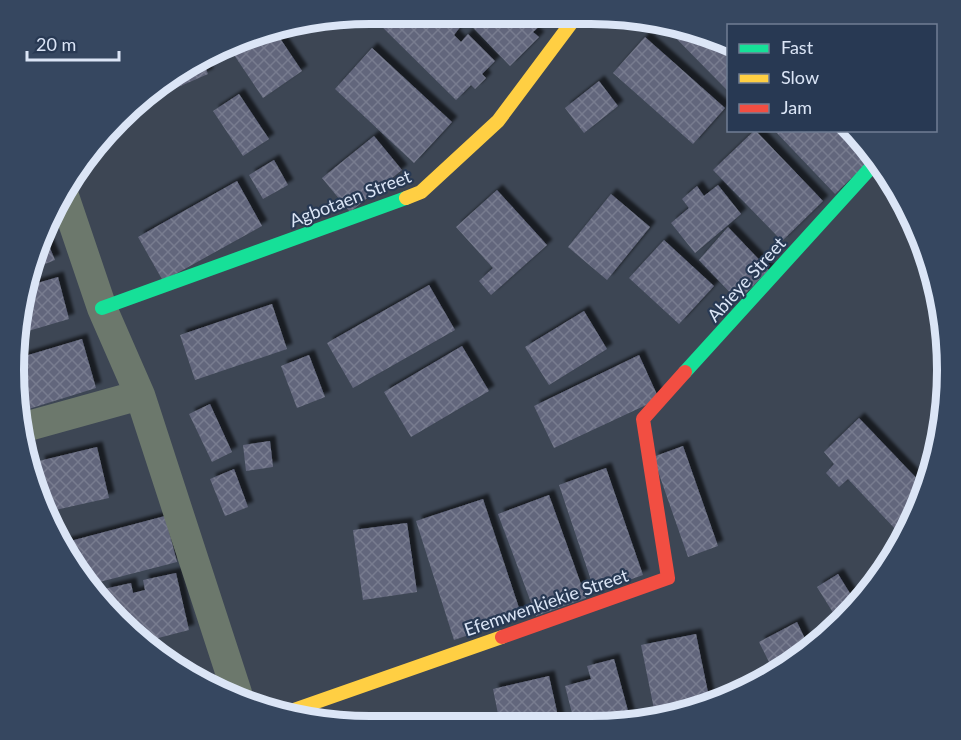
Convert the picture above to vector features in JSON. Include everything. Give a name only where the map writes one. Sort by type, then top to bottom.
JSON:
[{"type":"street","name":"Agbotaen Street","points":[[102,308],[421,192],[498,122],[571,24]]},
{"type":"street","name":"Abieye Street","points":[[643,419],[871,167]]},
{"type":"street","points":[[67,203],[102,308],[140,395],[236,689]]},
{"type":"street","points":[[29,426],[140,395]]},
{"type":"street","name":"Efemwenkiekie Street","points":[[299,708],[668,578],[643,419]]},
{"type":"building","points":[[379,24],[459,24],[461,26],[454,35],[461,42],[468,34],[495,61],[482,74],[486,78],[475,89],[471,85],[456,100]]},
{"type":"building","points":[[470,24],[542,24],[533,32],[539,37],[510,66]]},
{"type":"building","points":[[672,34],[727,52],[727,90]]},
{"type":"building","points":[[279,36],[302,71],[263,98],[232,53]]},
{"type":"building","points":[[645,37],[725,108],[693,144],[613,73]]},
{"type":"building","points":[[372,48],[452,122],[414,163],[335,89]]},
{"type":"building","points":[[205,66],[208,74],[158,96]]},
{"type":"building","points":[[599,81],[618,106],[584,133],[565,108]]},
{"type":"building","points":[[239,94],[269,139],[243,156],[213,111]]},
{"type":"building","points":[[753,132],[757,132],[823,201],[782,241],[713,170]]},
{"type":"building","points":[[776,132],[842,132],[868,162],[835,194]]},
{"type":"building","points":[[374,136],[402,170],[350,212],[322,178]]},
{"type":"building","points":[[274,160],[288,185],[263,199],[249,175]]},
{"type":"building","points":[[237,181],[262,226],[163,281],[138,237]]},
{"type":"building","points":[[718,185],[741,214],[695,253],[671,223],[689,208],[682,199],[697,186],[704,196]]},
{"type":"building","points":[[497,190],[547,245],[491,295],[479,281],[493,268],[456,227]]},
{"type":"building","points":[[611,194],[650,227],[607,280],[568,247]]},
{"type":"building","points":[[728,227],[769,270],[738,301],[699,260]]},
{"type":"building","points":[[664,240],[714,286],[679,324],[629,278]]},
{"type":"building","points":[[48,243],[55,260],[40,266]]},
{"type":"building","points":[[58,277],[69,319],[26,332],[35,284]]},
{"type":"building","points":[[429,285],[455,330],[353,388],[327,343]]},
{"type":"building","points":[[272,304],[287,349],[195,380],[180,335]]},
{"type":"building","points":[[584,311],[607,349],[549,385],[525,347]]},
{"type":"building","points":[[82,339],[96,388],[27,410],[25,356]]},
{"type":"building","points":[[462,346],[489,391],[411,437],[384,392]]},
{"type":"building","points":[[309,355],[325,397],[297,408],[281,366]]},
{"type":"building","points":[[639,355],[659,399],[554,448],[534,406]]},
{"type":"building","points":[[210,404],[232,452],[212,462],[189,414]]},
{"type":"building","points":[[859,418],[919,481],[897,531],[848,479],[839,487],[826,473],[834,464],[824,452]]},
{"type":"building","points":[[270,441],[273,467],[246,471],[243,445]]},
{"type":"building","points":[[683,446],[718,546],[688,557],[653,457]]},
{"type":"building","points":[[97,447],[109,498],[54,510],[47,494],[39,461]]},
{"type":"building","points":[[606,468],[643,575],[595,592],[559,485]]},
{"type":"building","points":[[234,469],[248,507],[225,516],[210,479]]},
{"type":"building","points":[[549,495],[586,598],[536,616],[498,514]]},
{"type":"building","points":[[483,499],[522,617],[454,640],[416,521]]},
{"type":"building","points":[[165,516],[177,562],[97,583],[69,541]]},
{"type":"building","points":[[407,523],[417,592],[363,600],[353,530]]},
{"type":"building","points":[[176,573],[189,630],[153,639],[125,615],[105,592],[104,589],[131,583],[133,593],[145,590],[143,580]]},
{"type":"building","points":[[838,574],[852,597],[835,616],[817,587]]},
{"type":"building","points":[[797,622],[806,641],[771,666],[759,642]]},
{"type":"building","points":[[696,634],[709,695],[654,710],[641,645]]},
{"type":"building","points":[[614,659],[629,714],[573,716],[565,686],[591,679],[587,666]]},
{"type":"building","points":[[549,676],[558,716],[498,716],[493,689]]},
{"type":"traffic: fast","points":[[685,372],[871,167]]},
{"type":"traffic: fast","points":[[102,308],[406,198]]},
{"type":"traffic: slow","points":[[406,198],[421,192],[498,121],[571,24]]},
{"type":"traffic: slow","points":[[299,708],[502,637]]},
{"type":"traffic: jam","points":[[502,637],[668,578],[643,419],[685,372]]}]
